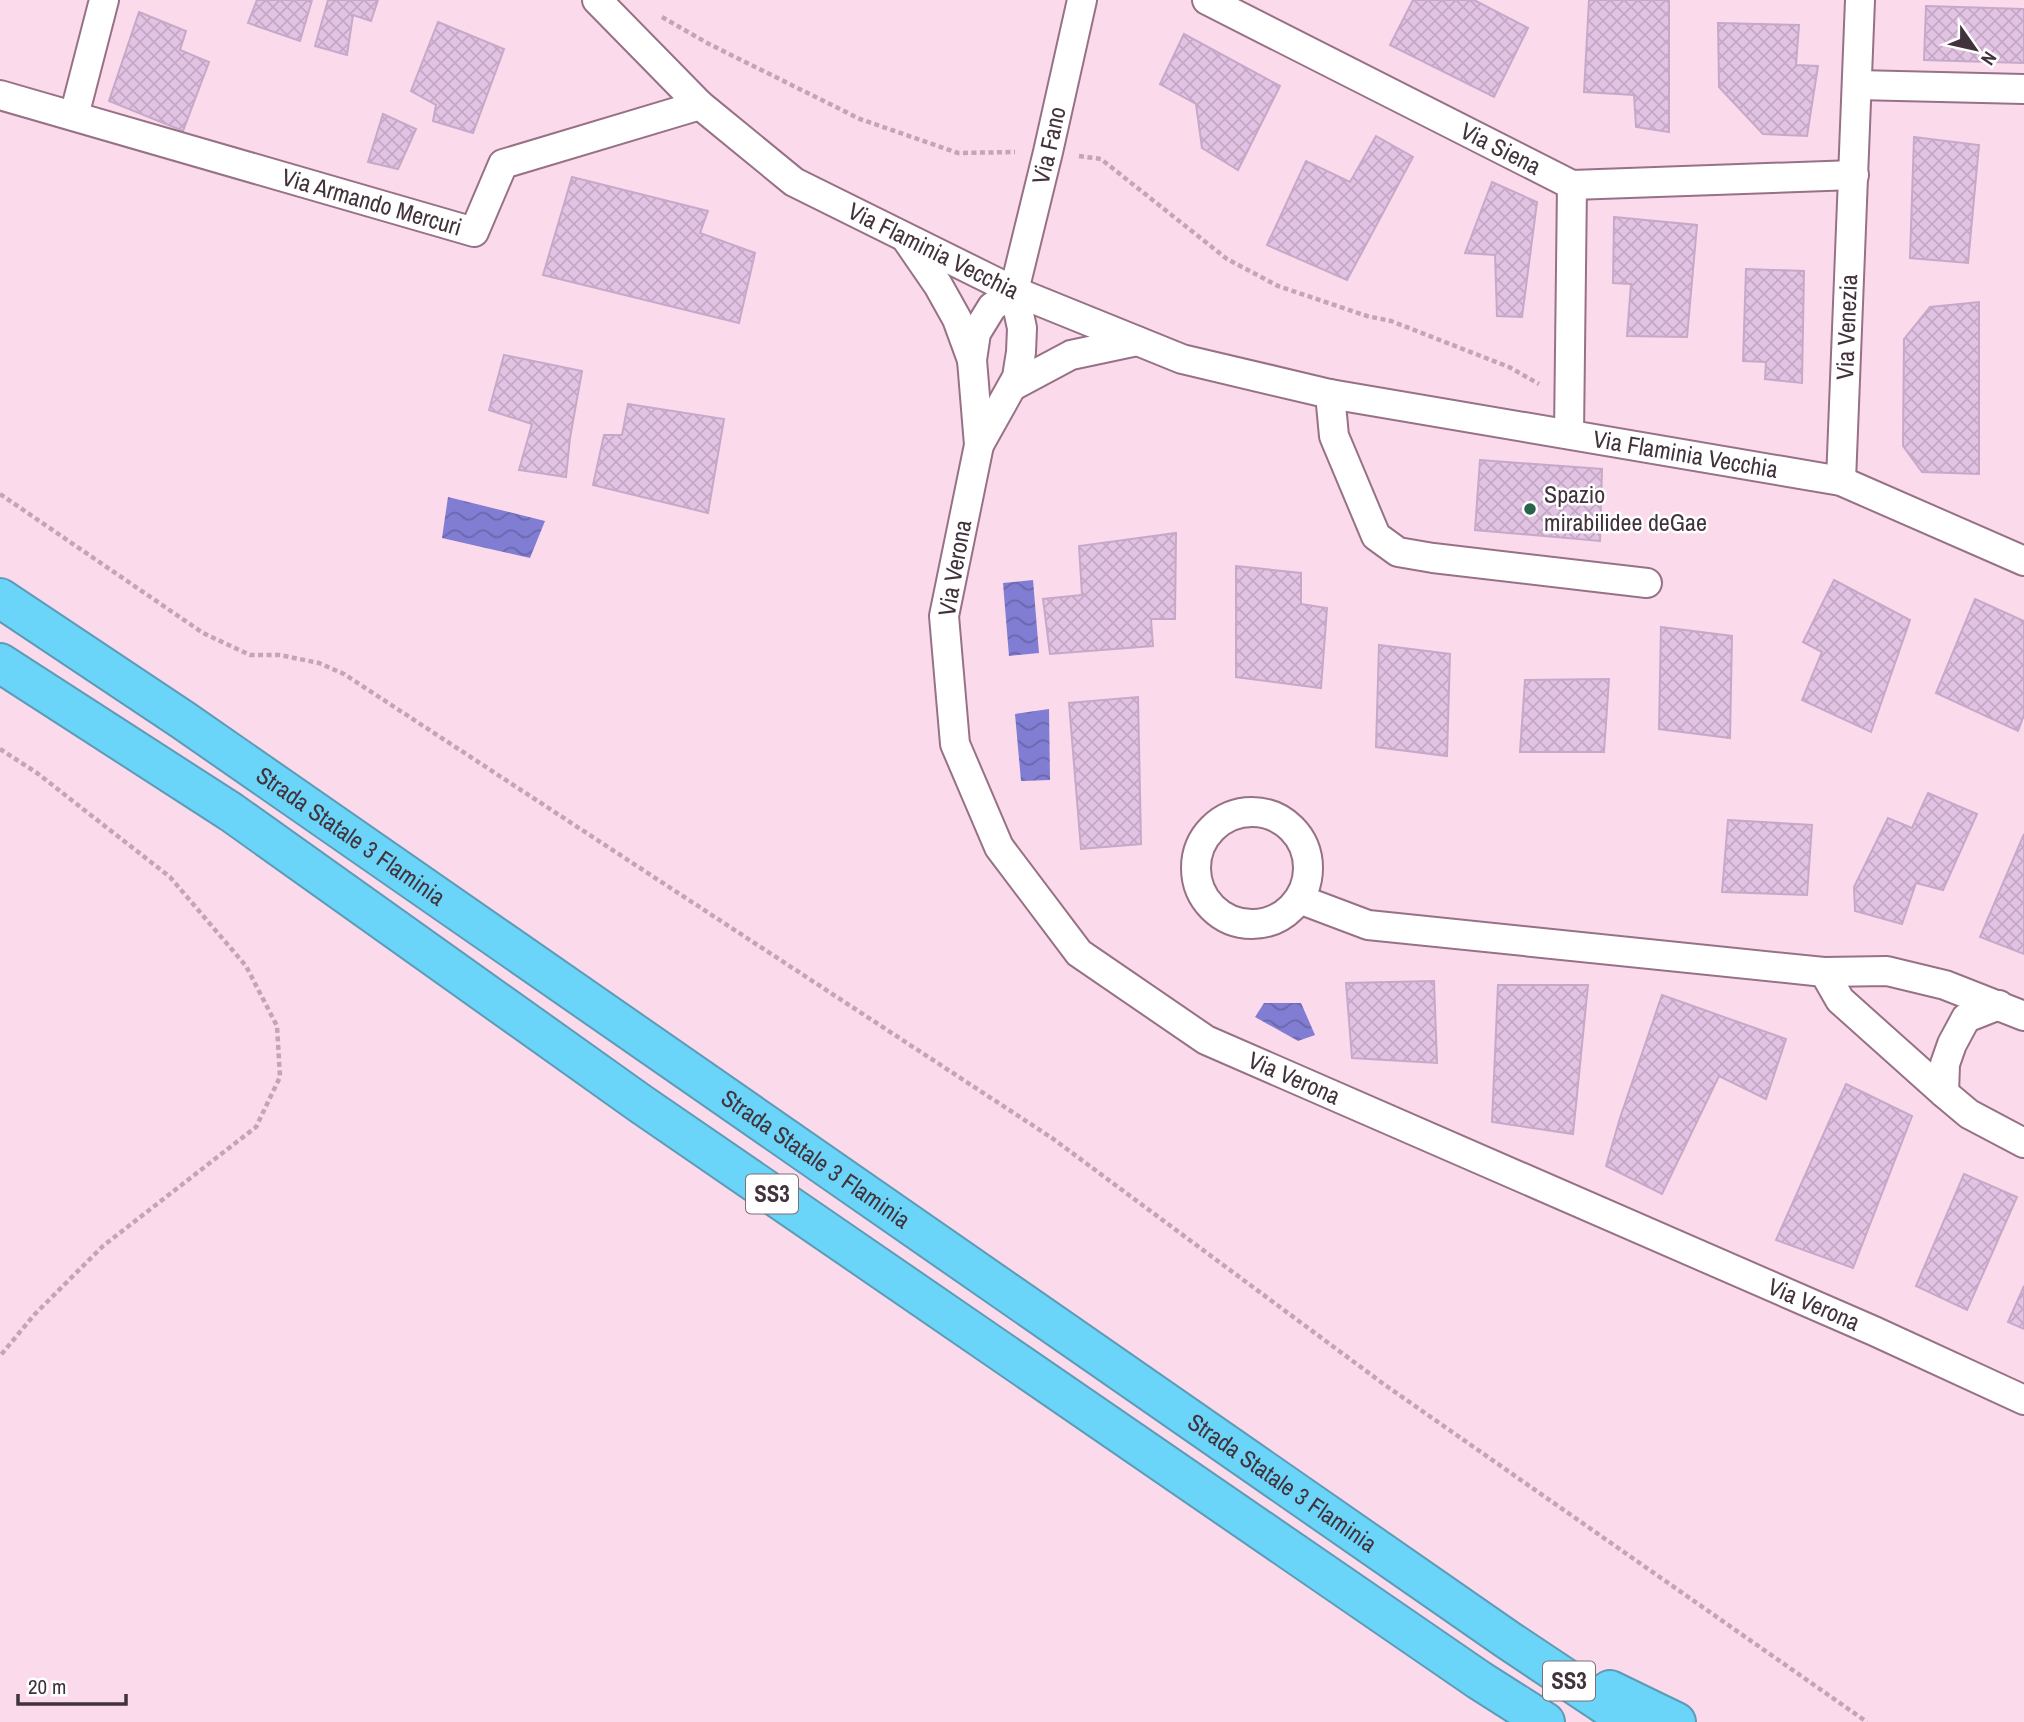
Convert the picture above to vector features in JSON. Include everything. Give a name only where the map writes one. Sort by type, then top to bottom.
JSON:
[{"type":"highway","name":"Strada Statale 3 Flaminia","points":[[0,598],[183,720],[1508,1640],[1631,1722]]},
{"type":"highway","name":"Strada Statale 3 Flaminia","points":[[0,663],[231,812],[641,1104],[1479,1680],[1545,1722]]},
{"type":"highway","points":[[1508,1640],[1676,1722]]},
{"type":"highway","points":[[1479,1680],[1533,1722]]},
{"type":"street","points":[[74,116],[104,0]]},
{"type":"street","name":"Via Flaminia Vecchia","points":[[597,0],[700,105],[794,182],[1014,291],[1182,359],[1330,394],[1569,424],[1841,481],[2024,561]]},
{"type":"street","name":"Via Fano","points":[[1014,291],[1082,0]]},
{"type":"street","name":"Via Siena","points":[[1207,0],[1572,185],[1569,424]]},
{"type":"street","name":"Via Venezia","points":[[1841,481],[1860,0]]},
{"type":"street","points":[[1857,85],[2024,89]]},
{"type":"street","name":"Via Armando Mercuri","points":[[0,95],[474,232],[503,163],[700,105]]},
{"type":"street","points":[[1572,185],[1854,174]]},
{"type":"street","name":"Via Verona","points":[[906,237],[939,285],[957,319],[972,360]]},
{"type":"street","name":"Via Verona","points":[[979,445],[1017,377],[1022,328],[1014,291],[992,307],[976,333],[972,360],[979,445],[944,616],[955,744],[999,847],[1079,953],[1206,1040],[1874,1331],[2024,1401]]},
{"type":"street","points":[[1013,386],[1071,355],[1137,341]]},
{"type":"street","points":[[1330,394],[1334,436],[1376,536],[1398,552],[1647,583]]},
{"type":"street","points":[[1260,812],[1278,818],[1293,829],[1304,845],[1309,863],[1307,882],[1299,899],[1287,912],[1271,921],[1253,924],[1235,922],[1219,913],[1206,900],[1198,883],[1196,866],[1200,847],[1209,831],[1224,819],[1242,813],[1260,812]]},
{"type":"street","points":[[1299,899],[1368,925],[1824,972],[1887,971],[1945,985],[2011,1010]]},
{"type":"street","points":[[1824,972],[1840,1000],[1944,1093],[1969,1114],[2024,1143]]},
{"type":"street","points":[[1944,1093],[1945,1064],[1966,1018],[2011,1010]]},
{"type":"path","points":[[656,14],[709,44],[860,119],[958,153],[1048,152],[1101,159],[1227,259],[1278,286],[1367,316],[1391,321],[1509,367],[1545,388],[1569,424]]},
{"type":"path","points":[[0,494],[203,633],[250,655],[280,655],[319,663],[344,674],[1040,1130],[1385,1385],[1867,1722]]},
{"type":"path","points":[[0,750],[37,773],[170,877],[246,966],[277,1026],[280,1077],[256,1127],[103,1246],[34,1315],[0,1356]]},
{"type":"water","points":[[448,497],[545,521],[530,558],[442,538]]},
{"type":"water","points":[[1033,580],[1039,653],[1009,656],[1003,583]]},
{"type":"water","points":[[1049,709],[1050,780],[1021,781],[1015,714]]},
{"type":"water","points":[[1264,1003],[1301,1003],[1315,1035],[1298,1041],[1255,1017]]},
{"type":"building","points":[[257,0],[312,0],[300,41],[248,23]]},
{"type":"building","points":[[328,0],[378,0],[371,21],[353,15],[347,55],[315,46]]},
{"type":"building","points":[[1413,0],[1474,0],[1528,28],[1494,97],[1390,45]]},
{"type":"building","points":[[1589,0],[1669,0],[1669,132],[1636,127],[1634,95],[1584,92]]},
{"type":"building","points":[[1926,6],[2024,9],[2024,63],[1924,60]]},
{"type":"building","points":[[139,12],[186,31],[180,50],[209,62],[183,131],[109,101]]},
{"type":"building","points":[[438,22],[504,49],[473,133],[433,121],[436,105],[411,91]]},
{"type":"building","points":[[1718,23],[1799,25],[1796,65],[1818,66],[1807,136],[1763,134],[1719,87]]},
{"type":"building","points":[[1184,34],[1280,86],[1238,170],[1202,148],[1196,104],[1160,84]]},
{"type":"building","points":[[383,114],[416,129],[398,169],[368,162]]},
{"type":"building","points":[[1376,136],[1413,157],[1347,280],[1267,245],[1306,161],[1350,182]]},
{"type":"building","points":[[1914,137],[1979,145],[1968,263],[1910,258]]},
{"type":"building","points":[[572,177],[708,211],[700,233],[755,253],[739,323],[543,275]]},
{"type":"building","points":[[1492,182],[1537,202],[1522,317],[1497,316],[1495,255],[1465,253]]},
{"type":"building","points":[[1614,217],[1697,225],[1687,337],[1627,336],[1631,284],[1613,283]]},
{"type":"building","points":[[1746,269],[1804,271],[1802,383],[1765,379],[1766,362],[1743,361]]},
{"type":"building","points":[[1979,302],[1979,474],[1922,472],[1903,446],[1904,339],[1930,307]]},
{"type":"building","points":[[504,355],[582,371],[566,477],[519,470],[532,424],[489,410]]},
{"type":"building","points":[[628,404],[724,419],[708,513],[593,485],[604,435],[622,435]]},
{"type":"building","points":[[1480,460],[1602,469],[1600,541],[1475,530]]},
{"type":"building","points":[[1176,533],[1175,619],[1151,619],[1153,646],[1050,654],[1043,599],[1082,595],[1079,546]]},
{"type":"building","points":[[1236,566],[1301,573],[1301,604],[1327,608],[1321,688],[1236,677]]},
{"type":"building","points":[[1834,580],[1910,620],[1871,732],[1802,700],[1822,652],[1803,642]]},
{"type":"building","points":[[1975,599],[2024,621],[2024,715],[2018,731],[1936,693]]},
{"type":"building","points":[[1661,627],[1732,636],[1730,738],[1659,729]]},
{"type":"building","points":[[1379,645],[1450,654],[1447,756],[1376,747]]},
{"type":"building","points":[[1609,679],[1604,752],[1520,752],[1525,680]]},
{"type":"building","points":[[1138,697],[1141,844],[1081,849],[1069,703]]},
{"type":"building","points":[[1928,793],[1977,814],[1943,890],[1916,883],[1902,924],[1855,911],[1854,887],[1888,818],[1912,828]]},
{"type":"building","points":[[1728,820],[1812,825],[1807,895],[1722,892]]},
{"type":"building","points":[[2024,834],[2024,954],[1980,937]]},
{"type":"building","points":[[1434,981],[1437,1063],[1352,1058],[1346,983]]},
{"type":"building","points":[[1498,985],[1588,985],[1573,1134],[1492,1122]]},
{"type":"building","points":[[1662,995],[1786,1039],[1766,1099],[1719,1076],[1662,1194],[1606,1166]]},
{"type":"building","points":[[1846,1084],[1912,1116],[1853,1268],[1776,1240]]},
{"type":"building","points":[[1964,1174],[2017,1197],[1967,1310],[1916,1286]]},
{"type":"building","points":[[2024,1286],[2024,1329],[2008,1322]]},
{"type":"place","name":"Spazio mirabilidee deGae","points":[[1530,509]]}]
